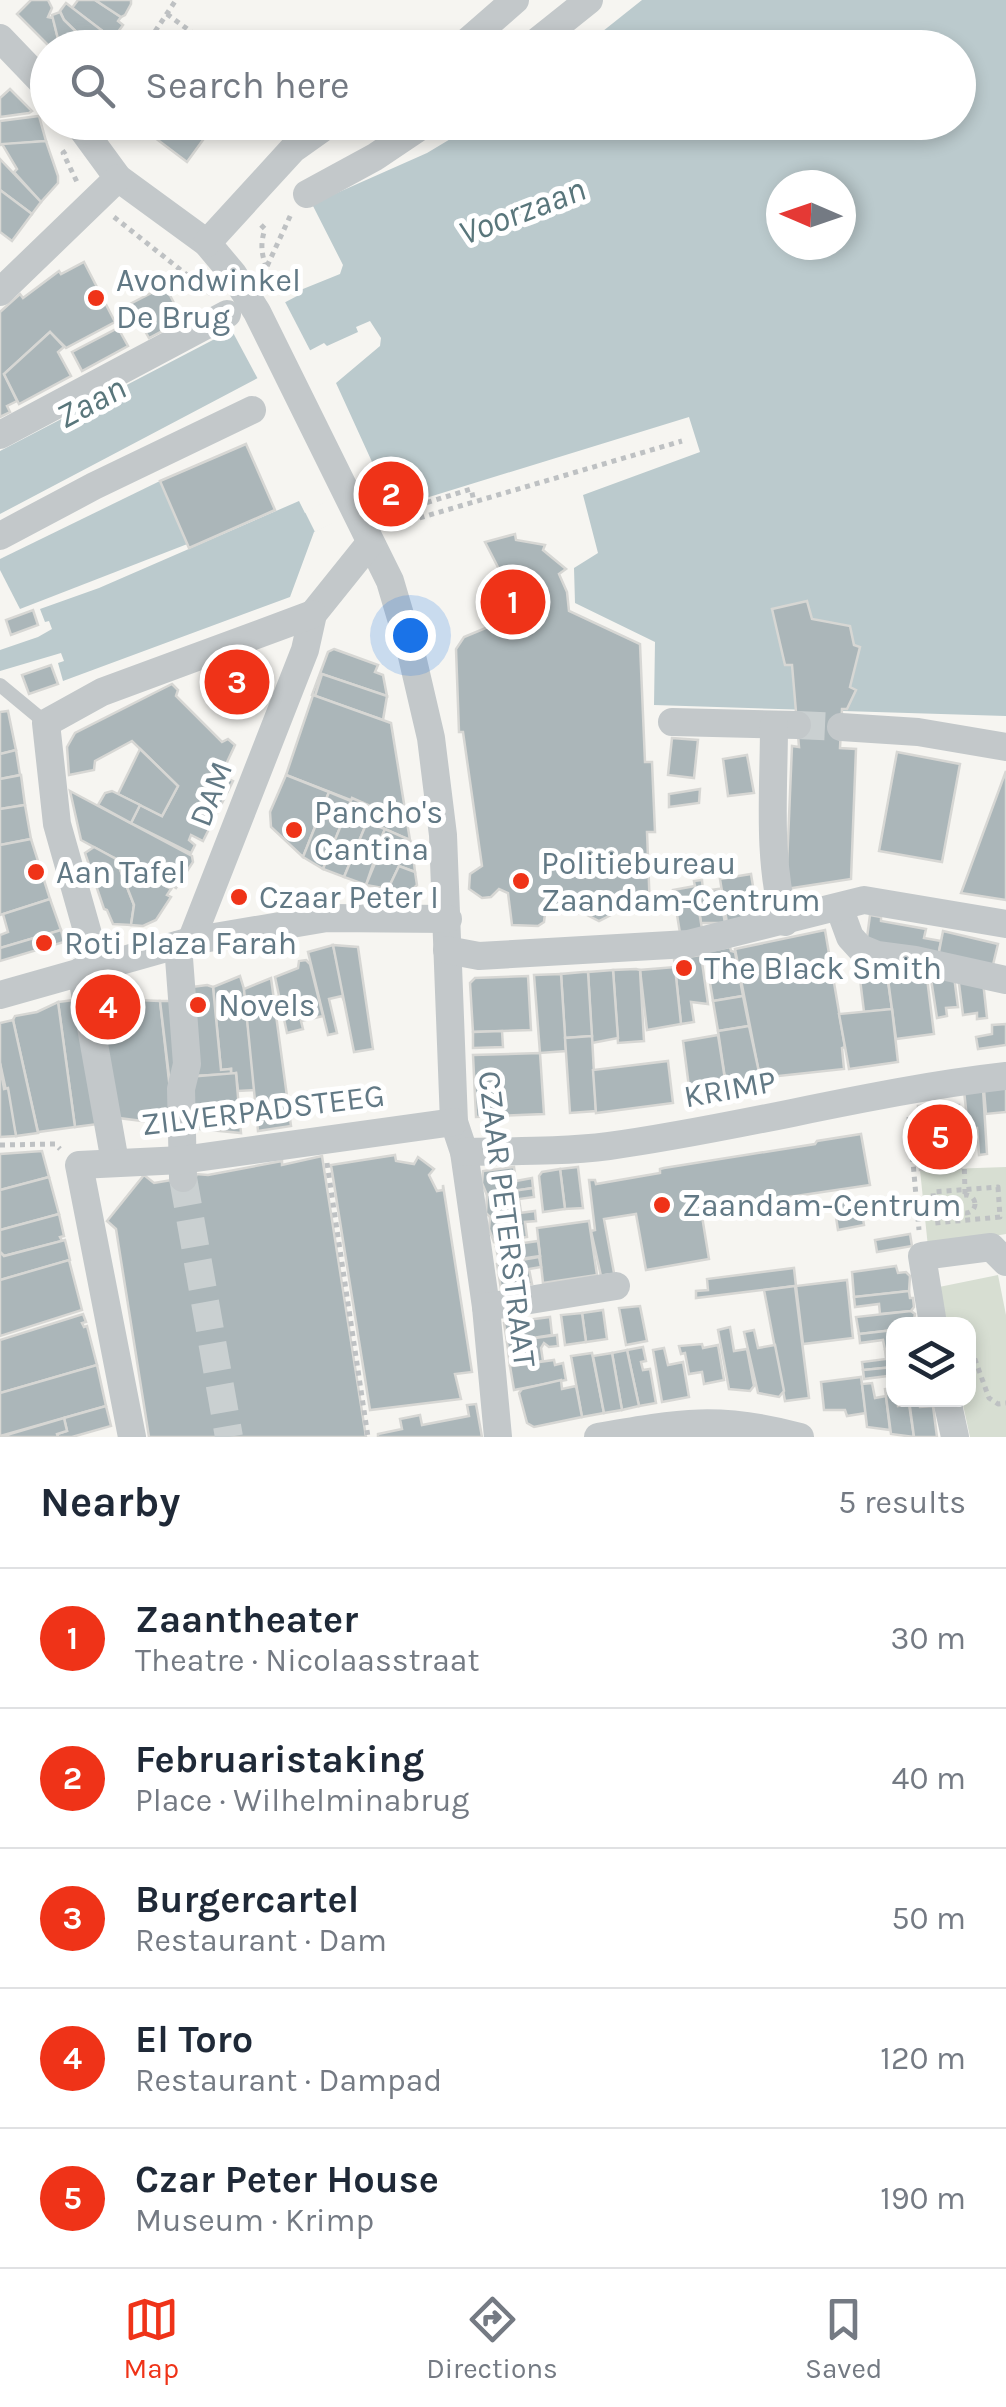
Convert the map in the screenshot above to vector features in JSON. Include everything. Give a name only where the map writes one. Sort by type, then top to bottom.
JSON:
[{"type":"street","points":[[481,30],[515,0]]},
{"type":"street","points":[[552,30],[589,0]]},
{"type":"street","points":[[0,38],[30,69]]},
{"type":"street","name":"CZAAR PETERSTRAAT","points":[[90,140],[118,178],[207,244],[234,274],[257,312],[390,581],[412,652],[431,738],[443,835],[454,1122],[464,1152],[486,1307],[498,1437]]},
{"type":"street","points":[[207,244],[306,140]]},
{"type":"street","points":[[299,204],[400,140]]},
{"type":"street","points":[[0,292],[118,178]]},
{"type":"street","points":[[0,435],[227,314]]},
{"type":"street","points":[[0,536],[255,409],[290,378]]},
{"type":"street","name":"DAM","points":[[184,943],[305,650],[313,614],[370,543]]},
{"type":"street","points":[[115,1162],[89,968],[57,824],[46,723],[102,692],[313,614]]},
{"type":"street","points":[[672,722],[786,725],[773,853],[776,892],[785,922]]},
{"type":"street","points":[[841,727],[918,732],[1006,746]]},
{"type":"street","points":[[447,950],[479,956],[688,944],[864,900],[1006,924]]},
{"type":"street","points":[[839,907],[850,937],[860,948],[877,956],[916,960],[1006,980]]},
{"type":"street","points":[[0,996],[184,943],[327,918],[448,919]]},
{"type":"street","points":[[183,1169],[181,1090],[188,1064],[184,943]]},
{"type":"street","name":"KRIMP","points":[[464,1152],[606,1146],[734,1125],[906,1089],[1006,1076]]},
{"type":"street","name":"ZILVERPADSTEEG","points":[[79,1165],[115,1162],[183,1169],[323,1140],[454,1122]]},
{"type":"street","points":[[79,1165],[132,1437]]},
{"type":"street","points":[[933,1317],[922,1256],[991,1247],[1003,1252]]},
{"type":"street","points":[[486,1307],[616,1286]]},
{"type":"street","points":[[949,1407],[955,1437]]},
{"type":"street","points":[[598,1437],[732,1422],[800,1437]]},
{"type":"lane","points":[[0,686],[46,723]]},
{"type":"path","points":[[156,30],[176,0]]},
{"type":"path","points":[[167,14],[188,30]]},
{"type":"path","points":[[66,151],[62,153],[78,183],[95,202],[214,297],[227,314]]},
{"type":"path","points":[[261,225],[265,229],[260,242],[261,256],[266,267],[299,204]]},
{"type":"path","points":[[390,520],[409,521],[682,441]]},
{"type":"path","points":[[416,506],[471,489],[474,501]]},
{"type":"path","points":[[906,1089],[922,1256]]},
{"type":"path","points":[[962,1098],[965,1193]]},
{"type":"path","points":[[323,1140],[368,1437]]},
{"type":"path","points":[[0,1145],[55,1144],[79,1165]]},
{"type":"path","points":[[998,1187],[1000,1218],[935,1222],[933,1192],[965,1193],[998,1187]]},
{"type":"path","points":[[976,1360],[989,1398],[998,1404],[1006,1403]]},
{"type":"shaded area","points":[[1006,1167],[1006,1234],[928,1247],[920,1170]]},
{"type":"shaded area","points":[[998,1275],[1006,1315],[1006,1437],[970,1437],[964,1407],[976,1407],[976,1317],[945,1317],[939,1287]]},
{"type":"water","name":"Voorzaan","points":[[642,0],[1006,0],[1006,716],[654,705],[655,642],[575,603],[574,568],[598,553],[583,495],[700,452],[689,417],[400,506],[394,495],[387,494],[314,532],[290,597],[63,681],[58,663],[64,661],[61,653],[0,671],[0,650],[52,629],[40,609],[99,588],[299,501],[305,513],[378,475],[336,383],[380,346],[381,338],[370,321],[356,327],[358,332],[327,346],[324,343],[0,514],[0,451],[299,295],[298,291],[340,274],[343,265],[312,204],[449,140],[976,140],[976,30],[604,30]]},
{"type":"water","points":[[162,480],[190,543],[20,609],[0,570],[0,559]]},
{"type":"pier","points":[[283,298],[312,354],[259,381],[230,327]]},
{"type":"pier","points":[[377,475],[388,495],[315,532],[305,512]]},
{"type":"building","points":[[31,0],[48,0],[52,8],[48,17],[53,18],[56,30],[33,30],[17,14]]},
{"type":"building","points":[[78,0],[95,0],[121,17],[118,21],[123,25],[119,30],[101,30],[72,8]]},
{"type":"building","points":[[95,0],[131,0],[131,4],[121,17]]},
{"type":"building","points":[[66,3],[101,30],[74,30],[60,11]]},
{"type":"building","points":[[60,12],[74,30],[56,30],[52,15]]},
{"type":"building","points":[[10,89],[30,112],[0,117],[0,98]]},
{"type":"building","points":[[30,117],[30,140],[46,141],[0,145],[0,121]]},
{"type":"building","points":[[158,140],[203,140],[187,162]]},
{"type":"building","points":[[46,141],[58,183],[41,202],[14,172],[17,169],[2,144]]},
{"type":"building","points":[[0,159],[41,202],[32,214],[0,190]]},
{"type":"building","points":[[0,190],[32,214],[12,241],[0,232]]},
{"type":"building","points":[[84,262],[115,322],[66,348],[50,332],[4,374],[17,401],[7,406],[10,412],[0,417],[0,312],[20,294],[23,298],[59,271],[61,274]]},
{"type":"building","points":[[165,286],[183,320],[149,338],[130,304]]},
{"type":"building","points":[[118,328],[128,346],[82,371],[72,352]]},
{"type":"building","points":[[50,332],[64,347],[58,352],[71,376],[19,404],[4,374]]},
{"type":"building","points":[[246,444],[275,510],[189,548],[160,481]]},
{"type":"building","points":[[515,534],[516,540],[545,545],[543,550],[566,569],[559,574],[567,592],[569,611],[640,644],[645,762],[652,762],[655,832],[647,832],[650,910],[619,911],[599,921],[583,913],[545,914],[544,922],[538,926],[512,925],[508,893],[499,889],[491,897],[482,898],[469,889],[470,874],[482,866],[463,732],[459,732],[456,649],[464,637],[493,625],[488,597],[503,577],[485,542]]},
{"type":"building","points":[[807,601],[812,619],[850,626],[854,645],[860,647],[850,687],[856,690],[847,709],[842,709],[840,748],[856,749],[851,879],[786,889],[792,746],[799,747],[792,665],[785,665],[772,609]]},
{"type":"building","points":[[33,610],[38,625],[11,635],[6,620]]},
{"type":"building","points":[[334,649],[378,665],[375,672],[383,675],[387,696],[322,674],[315,696],[312,695],[328,652]]},
{"type":"building","points":[[51,665],[58,684],[29,694],[22,675]]},
{"type":"building","points":[[247,665],[257,669],[261,679],[257,689],[247,693],[237,689],[233,679],[237,669]]},
{"type":"building","points":[[322,674],[387,696],[383,720],[315,696]]},
{"type":"building","points":[[172,684],[178,690],[176,696],[222,742],[228,739],[235,745],[221,775],[233,781],[203,841],[191,835],[189,840],[195,845],[191,853],[131,823],[140,805],[162,816],[178,786],[132,741],[95,761],[94,770],[69,775],[67,747],[75,733]]},
{"type":"building","points":[[313,695],[391,723],[407,822],[286,775]]},
{"type":"building","points":[[8,711],[16,750],[0,754],[0,712]]},
{"type":"building","points":[[672,738],[698,740],[694,778],[668,775]]},
{"type":"building","points":[[140,749],[178,786],[162,816],[118,794]]},
{"type":"building","points":[[16,750],[20,775],[0,779],[0,754]]},
{"type":"building","points":[[897,752],[960,764],[942,862],[879,851]]},
{"type":"building","points":[[747,755],[754,793],[728,796],[723,759]]},
{"type":"building","points":[[1006,771],[1006,900],[961,893]]},
{"type":"building","points":[[21,775],[25,805],[0,809],[0,779]]},
{"type":"building","points":[[286,775],[329,792],[303,857],[271,827],[270,812]]},
{"type":"building","points":[[700,789],[699,803],[669,807],[669,794]]},
{"type":"building","points":[[70,791],[192,856],[193,862],[176,888],[171,889],[81,840]]},
{"type":"building","points":[[112,791],[140,805],[131,823],[98,805],[105,793]]},
{"type":"building","points":[[329,792],[351,801],[323,869],[303,857]]},
{"type":"building","points":[[352,798],[407,822],[410,840],[346,813]]},
{"type":"building","points":[[25,805],[31,839],[0,845],[0,809]]},
{"type":"building","points":[[346,813],[367,822],[344,877],[323,869]]},
{"type":"building","points":[[367,822],[385,829],[366,885],[344,877]]},
{"type":"building","points":[[385,829],[410,840],[414,863],[395,855],[392,862],[378,856],[376,849]]},
{"type":"building","points":[[31,839],[50,899],[0,915],[0,845]]},
{"type":"building","points":[[94,847],[116,859],[134,905],[131,925],[113,924],[104,909],[85,853]]},
{"type":"building","points":[[395,855],[414,863],[415,872],[399,866],[388,889],[366,885],[378,856],[392,862]]},
{"type":"building","points":[[116,859],[171,889],[167,895],[171,897],[156,920],[143,926],[131,925],[134,905]]},
{"type":"building","points":[[399,866],[415,872],[417,885],[410,892],[388,889]]},
{"type":"building","points":[[751,874],[758,917],[727,923],[720,879]]},
{"type":"building","points":[[702,880],[703,891],[719,889],[725,923],[701,923],[694,881]]},
{"type":"building","points":[[695,886],[702,929],[680,933],[673,890]]},
{"type":"building","points":[[50,899],[61,930],[0,948],[0,935],[8,932],[3,914]]},
{"type":"building","points":[[870,915],[881,917],[881,921],[926,929],[924,938],[941,941],[938,957],[866,945]]},
{"type":"building","points":[[61,930],[64,942],[0,961],[0,948]]},
{"type":"building","points":[[825,930],[845,1047],[844,1069],[760,1078],[735,949]]},
{"type":"building","points":[[943,931],[998,944],[992,969],[938,957]]},
{"type":"building","points":[[333,945],[348,1010],[342,996],[329,999],[337,1033],[328,1035],[308,952]]},
{"type":"building","points":[[333,945],[358,947],[373,1049],[354,1052]]},
{"type":"building","points":[[730,947],[735,952],[743,996],[713,1001],[705,952]]},
{"type":"building","points":[[701,955],[708,1004],[691,1002],[694,1022],[681,1024],[674,959]]},
{"type":"building","points":[[306,960],[323,1016],[301,1021],[303,1029],[287,1033],[275,977],[298,968],[299,961]]},
{"type":"building","points":[[675,967],[681,1024],[647,1030],[640,970]]},
{"type":"building","points":[[886,968],[892,1009],[864,1012],[859,971]]},
{"type":"building","points":[[613,970],[640,970],[644,1041],[618,1043]]},
{"type":"building","points":[[613,970],[618,1038],[592,1043],[588,972]]},
{"type":"building","points":[[926,970],[934,1034],[896,1039],[887,972]]},
{"type":"building","points":[[588,972],[592,1036],[565,1038],[561,974]]},
{"type":"building","points":[[561,974],[566,1051],[540,1053],[534,975]]},
{"type":"building","points":[[240,976],[255,1090],[238,1091],[236,1073],[221,1070],[213,987]]},
{"type":"building","points":[[528,976],[531,1030],[473,1032],[470,983],[475,978]]},
{"type":"building","points":[[954,976],[958,1007],[946,1008],[947,1016],[937,1018],[931,979]]},
{"type":"building","points":[[958,976],[983,981],[987,1018],[977,1019],[977,1013],[963,1015]]},
{"type":"building","points":[[271,978],[291,1126],[258,1131],[244,989]]},
{"type":"building","points":[[213,987],[221,1070],[231,1069],[231,1074],[193,1076],[184,988]]},
{"type":"building","points":[[743,996],[749,1026],[718,1031],[713,1001]]},
{"type":"building","points":[[90,998],[160,1001],[174,1125],[119,1118]]},
{"type":"building","points":[[82,999],[98,1124],[75,1127],[58,1002]]},
{"type":"building","points":[[160,1001],[181,1001],[178,1075],[169,1076]]},
{"type":"building","points":[[58,1002],[75,1127],[38,1132],[13,1020]]},
{"type":"building","points":[[892,1009],[898,1062],[849,1069],[839,1014]]},
{"type":"building","points":[[13,1020],[38,1133],[16,1136],[0,1063],[0,1023]]},
{"type":"building","points":[[1006,1024],[1006,1045],[978,1049],[976,1037],[992,1034],[992,1025]]},
{"type":"building","points":[[749,1026],[762,1086],[727,1092],[718,1031]]},
{"type":"building","points":[[502,1031],[503,1047],[473,1048],[473,1032]]},
{"type":"building","points":[[718,1035],[727,1092],[704,1096],[702,1085],[689,1087],[683,1041]]},
{"type":"building","points":[[592,1036],[596,1111],[570,1113],[565,1038]]},
{"type":"building","points":[[540,1053],[544,1114],[476,1117],[473,1055]]},
{"type":"building","points":[[668,1061],[673,1103],[596,1113],[593,1070]]},
{"type":"building","points":[[0,1063],[4,1089],[8,1088],[16,1136],[0,1137]]},
{"type":"building","points":[[236,1073],[241,1133],[190,1128],[187,1077]]},
{"type":"building","points":[[1006,1086],[1006,1112],[986,1114],[984,1090]]},
{"type":"building","points":[[983,1089],[987,1154],[979,1155],[977,1128],[968,1127],[964,1091]]},
{"type":"building","points":[[959,1105],[961,1168],[920,1170],[918,1106]]},
{"type":"building","name":"Zaandam-Centrum","points":[[861,1134],[870,1185],[701,1210],[709,1259],[646,1270],[636,1214],[604,1219],[614,1273],[601,1276],[591,1231],[595,1230],[589,1180],[596,1184],[660,1173],[664,1168]]},
{"type":"building","points":[[42,1151],[49,1177],[0,1190],[0,1154]]},
{"type":"building","points":[[395,1155],[396,1161],[414,1164],[418,1157],[434,1169],[429,1175],[437,1191],[443,1190],[443,1185],[472,1372],[455,1374],[461,1399],[370,1410],[331,1165]]},
{"type":"building","points":[[322,1156],[366,1437],[149,1437],[116,1229],[107,1221],[144,1175],[154,1183]]},
{"type":"building","points":[[514,1167],[516,1181],[532,1178],[533,1188],[487,1195],[483,1171]]},
{"type":"building","points":[[578,1167],[583,1208],[565,1209],[560,1169]]},
{"type":"building","points":[[560,1169],[565,1209],[543,1212],[539,1176]]},
{"type":"building","points":[[49,1177],[59,1214],[0,1230],[0,1190]]},
{"type":"building","points":[[533,1188],[534,1197],[519,1199],[521,1213],[490,1217],[486,1213],[487,1195]]},
{"type":"building","points":[[860,1199],[864,1225],[838,1230],[834,1204]]},
{"type":"building","points":[[535,1211],[536,1221],[525,1222],[527,1237],[494,1242],[490,1217]]},
{"type":"building","points":[[59,1214],[62,1241],[4,1256],[0,1252],[0,1230]]},
{"type":"building","points":[[589,1221],[597,1275],[543,1283],[537,1228]]},
{"type":"building","points":[[910,1234],[912,1246],[877,1252],[875,1240]]},
{"type":"building","points":[[65,1240],[70,1260],[0,1280],[0,1252],[4,1256]]},
{"type":"building","points":[[538,1241],[540,1256],[499,1262],[496,1247]]},
{"type":"building","points":[[539,1257],[541,1267],[529,1269],[532,1284],[501,1289],[497,1264]]},
{"type":"building","points":[[69,1260],[82,1310],[0,1336],[0,1280]]},
{"type":"building","points":[[896,1266],[898,1273],[910,1276],[909,1291],[854,1297],[852,1272]]},
{"type":"building","points":[[794,1268],[796,1286],[696,1298],[696,1291],[708,1290],[707,1279]]},
{"type":"building","points":[[847,1280],[853,1338],[803,1344],[796,1286]]},
{"type":"building","points":[[795,1286],[809,1398],[785,1401],[764,1290]]},
{"type":"building","points":[[909,1291],[914,1307],[911,1311],[880,1314],[879,1304],[855,1307],[854,1297]]},
{"type":"building","points":[[640,1306],[647,1341],[626,1345],[619,1308]]},
{"type":"building","points":[[603,1310],[607,1339],[586,1342],[582,1313]]},
{"type":"building","points":[[911,1311],[915,1314],[886,1317],[886,1331],[859,1334],[856,1317]]},
{"type":"building","points":[[582,1313],[586,1342],[565,1345],[561,1315]]},
{"type":"building","points":[[83,1314],[86,1322],[82,1323],[87,1326],[97,1365],[0,1393],[0,1340]]},
{"type":"building","points":[[550,1317],[552,1335],[507,1342],[504,1323]]},
{"type":"building","points":[[730,1327],[734,1351],[747,1349],[754,1386],[750,1391],[729,1389],[718,1330]]},
{"type":"building","points":[[754,1330],[758,1348],[775,1345],[784,1391],[779,1397],[758,1393],[744,1332]]},
{"type":"building","points":[[886,1331],[886,1350],[883,1340],[860,1343],[859,1334]]},
{"type":"building","points":[[557,1335],[558,1346],[544,1343],[541,1348],[543,1361],[510,1366],[507,1342]]},
{"type":"building","points":[[702,1344],[703,1348],[718,1345],[724,1380],[704,1384],[702,1372],[689,1374],[685,1353],[681,1354],[679,1346]]},
{"type":"building","points":[[643,1347],[646,1361],[641,1362],[643,1370],[650,1369],[656,1403],[639,1406],[627,1350]]},
{"type":"building","points":[[664,1348],[668,1365],[683,1362],[689,1397],[662,1402],[653,1350]]},
{"type":"building","points":[[627,1350],[639,1406],[622,1410],[612,1353]]},
{"type":"building","points":[[592,1353],[604,1413],[582,1417],[571,1356]]},
{"type":"building","points":[[612,1353],[622,1410],[604,1413],[593,1356]]},
{"type":"building","points":[[886,1359],[886,1368],[863,1370],[862,1362]]},
{"type":"building","points":[[554,1360],[555,1365],[563,1363],[566,1380],[514,1390],[510,1366]]},
{"type":"building","points":[[97,1365],[106,1406],[0,1436],[0,1393]]},
{"type":"building","points":[[886,1368],[886,1376],[864,1379],[863,1370]]},
{"type":"building","points":[[861,1377],[866,1413],[847,1416],[845,1410],[824,1410],[821,1382]]},
{"type":"building","points":[[561,1380],[562,1389],[576,1386],[582,1417],[534,1427],[527,1423],[519,1393],[522,1389]]},
{"type":"building","points":[[872,1383],[875,1398],[886,1396],[890,1430],[867,1427],[862,1384]]},
{"type":"building","points":[[476,1404],[482,1437],[378,1437],[402,1429],[400,1419],[420,1415],[422,1425],[469,1416],[467,1405]]},
{"type":"building","points":[[106,1406],[111,1426],[58,1437],[57,1434],[67,1431],[64,1418]]},
{"type":"building","points":[[887,1407],[909,1407],[914,1437],[891,1434]]},
{"type":"building","points":[[910,1407],[933,1407],[937,1437],[914,1437]]},
{"type":"building","points":[[64,1418],[67,1431],[57,1434],[58,1437],[0,1437]]},
{"type":"tunnel","points":[[797,725],[841,727]]},
{"type":"tunnel","points":[[183,1178],[229,1437]]},
{"type":"place","name":"Avondwinkel De Brug","points":[[96,298]]},
{"type":"place","name":"Februaristaking","points":[[391,494]]},
{"type":"place","name":"Zaantheater","points":[[513,602]]},
{"type":"place","name":"Burgercartel","points":[[237,682]]},
{"type":"place","name":"Pancho's Cantina","points":[[294,830]]},
{"type":"place","name":"Aan Tafel","points":[[36,872]]},
{"type":"place","name":"Politiebureau Zaandam-Centrum","points":[[521,881]]},
{"type":"place","name":"Czaar Peter I","points":[[239,897]]},
{"type":"place","name":"Roti Plaza Farah","points":[[44,943]]},
{"type":"place","name":"The Black Smith","points":[[684,968]]},
{"type":"place","name":"Novels","points":[[198,1005]]},
{"type":"place","name":"El Toro","points":[[108,1007]]},
{"type":"place","name":"Czar Peter House","points":[[940,1137]]},
{"type":"place","name":"Zaandam-Centrum","points":[[662,1205]]},
{"type":"water label","name":"Zaan","points":[[91,402]]}]
